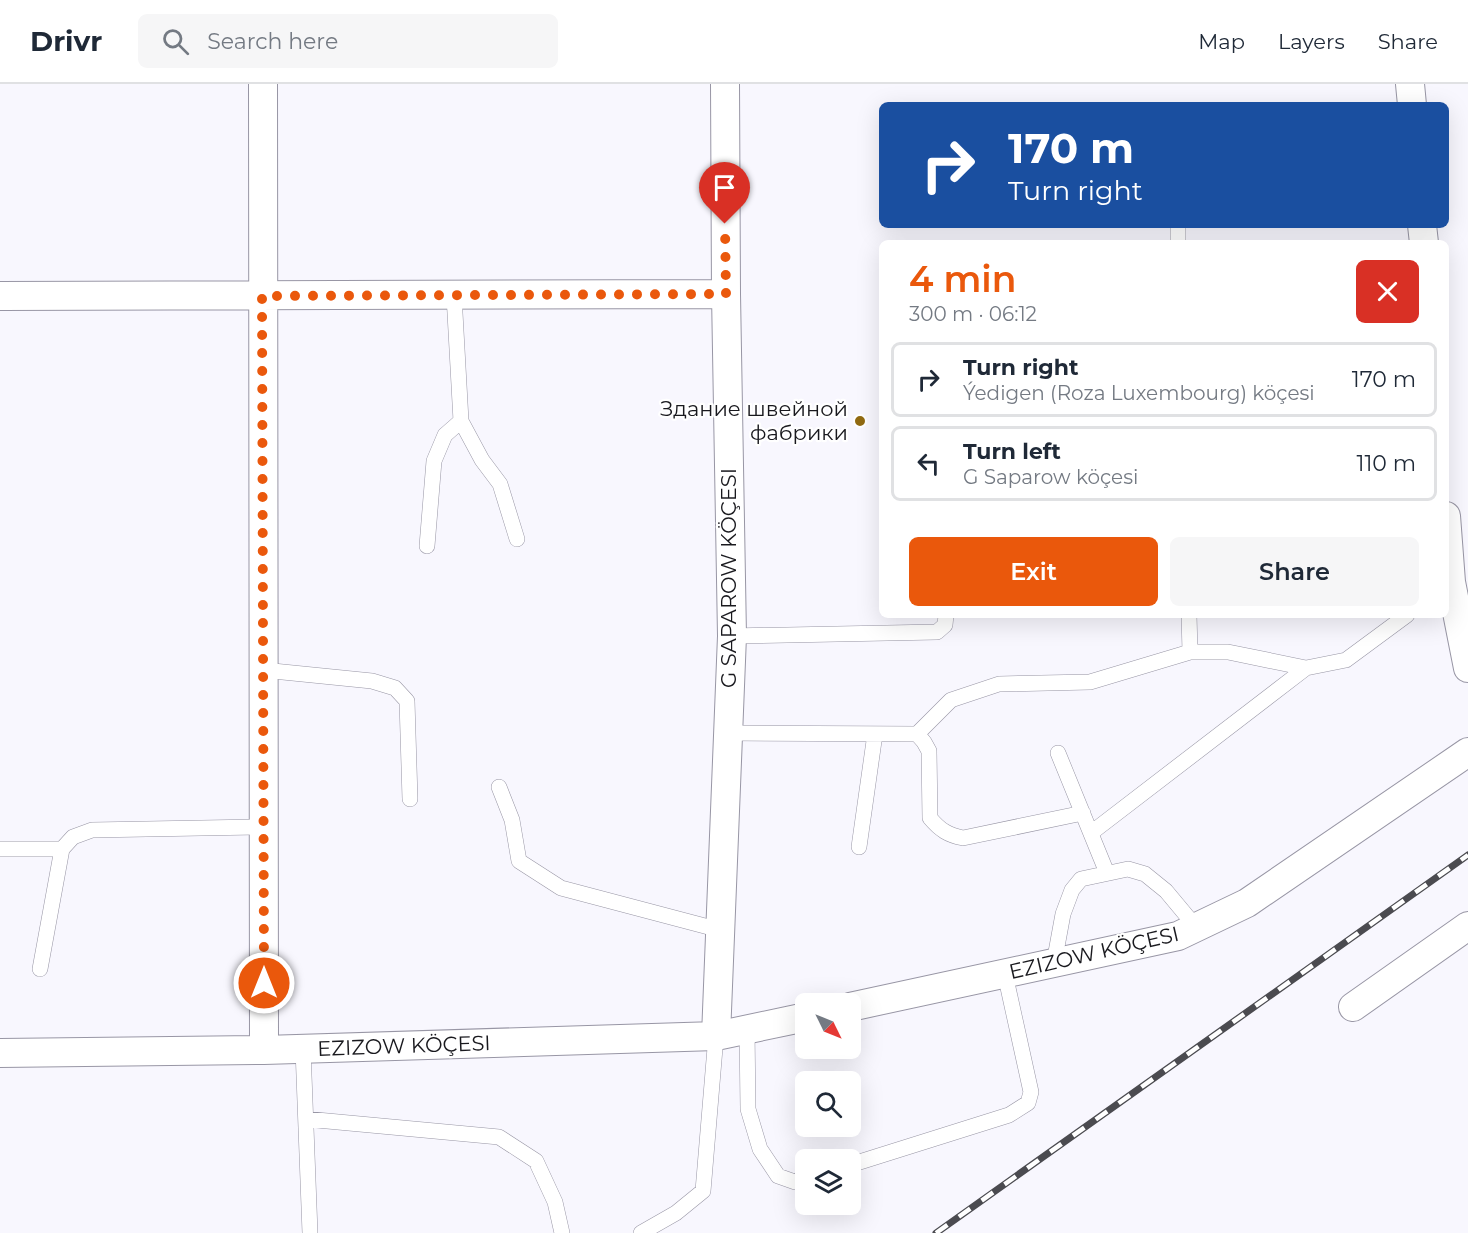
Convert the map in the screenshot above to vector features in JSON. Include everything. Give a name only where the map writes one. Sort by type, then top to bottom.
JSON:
[{"type":"street","points":[[263,84],[264,1050]]},
{"type":"street","name":"G SAPAROW KÖÇESI","points":[[716,1036],[732,636],[725,84]]},
{"type":"street","points":[[1410,84],[1412,102]]},
{"type":"street","points":[[0,296],[726,294]]},
{"type":"street","points":[[1449,537],[1468,668]]},
{"type":"street","name":"EZIZOW KÖÇESI","points":[[861,1005],[1178,936],[1247,903],[1468,753]]},
{"type":"street","points":[[1353,1007],[1468,926]]},
{"type":"street","name":"EZIZOW KÖÇESI","points":[[0,1053],[264,1050],[716,1036],[795,1019]]},
{"type":"lane","points":[[454,295],[461,421],[482,460],[500,484],[518,539]]},
{"type":"lane","points":[[427,546],[434,461],[445,435],[461,421]]},
{"type":"lane","points":[[732,636],[938,632],[945,625],[946,618]]},
{"type":"lane","points":[[1189,618],[1190,651]]},
{"type":"lane","points":[[728,733],[917,734],[951,700],[999,684],[1090,682],[1190,651],[1228,652],[1306,668],[1346,660],[1403,618]]},
{"type":"lane","points":[[1090,833],[1306,668]]},
{"type":"lane","points":[[263,670],[372,681],[395,688],[407,701],[410,799]]},
{"type":"lane","points":[[859,847],[875,734]]},
{"type":"lane","points":[[917,734],[924,741],[929,752],[930,818],[949,835],[963,838],[1083,813]]},
{"type":"lane","points":[[1059,753],[1107,873]]},
{"type":"lane","points":[[499,788],[512,820],[519,861],[561,888],[720,930]]},
{"type":"lane","points":[[40,969],[62,849],[73,837],[92,830],[263,827]]},
{"type":"lane","points":[[0,849],[62,849]]},
{"type":"lane","points":[[1054,963],[1063,914],[1072,890],[1081,879],[1128,869],[1145,874],[1166,891],[1196,927]]},
{"type":"lane","points":[[861,1162],[1009,1115],[1028,1103],[1031,1092],[1005,974]]},
{"type":"lane","points":[[747,1029],[748,1109],[760,1149],[778,1176],[795,1182]]},
{"type":"lane","points":[[641,1233],[676,1213],[703,1191],[716,1036]]},
{"type":"lane","points":[[303,1049],[310,1233]]},
{"type":"lane","points":[[306,1119],[499,1137],[536,1161],[555,1202],[562,1233]]},
{"type":"railway","points":[[936,1233],[1468,855]]},
{"type":"place","name":"Здание швейной фабрики","points":[[860,421]]},
{"type":"route","points":[[264,983],[262,296],[726,294],[725,224]]}]
